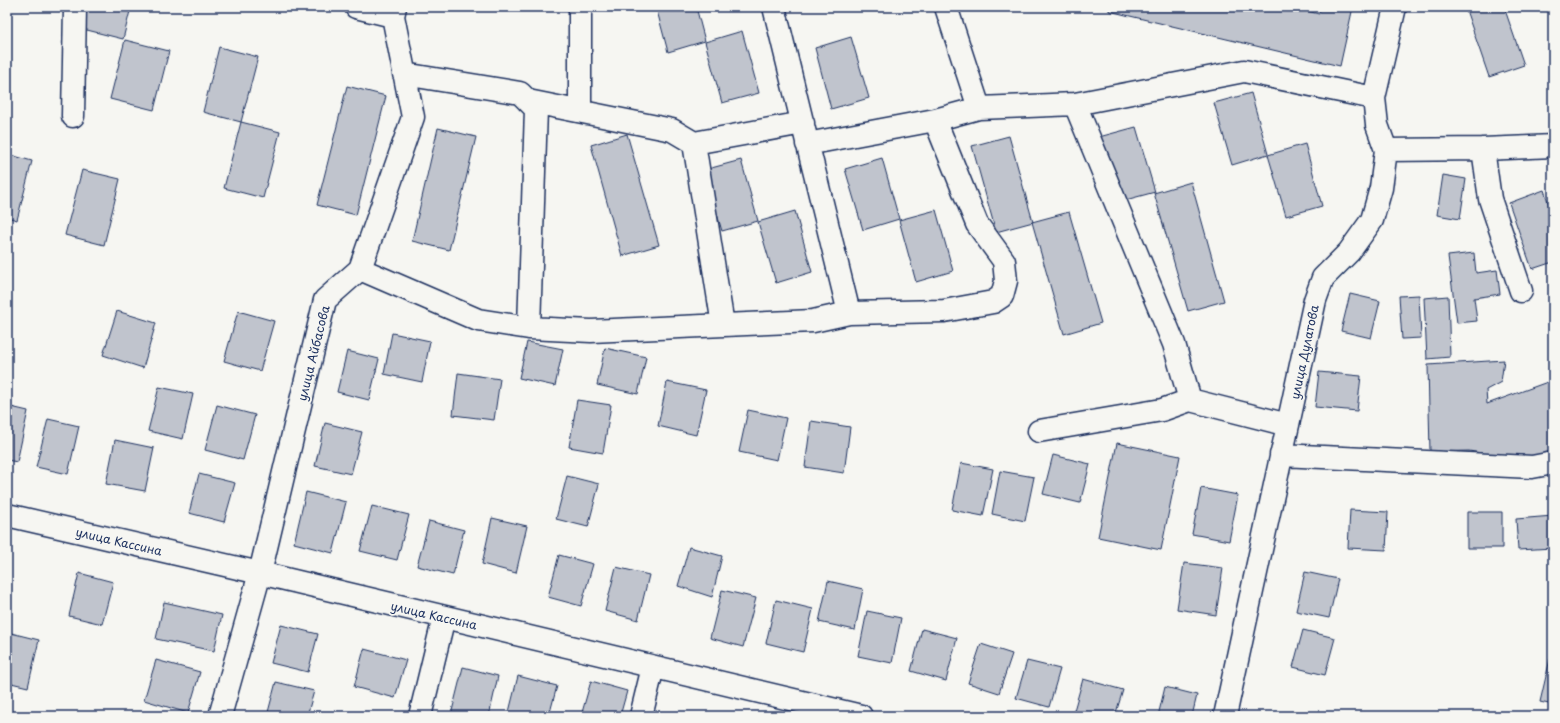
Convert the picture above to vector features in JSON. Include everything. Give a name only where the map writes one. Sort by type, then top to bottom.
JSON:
[{"type":"street","points":[[73,116],[75,7]]},
{"type":"street","points":[[356,7],[394,11]]},
{"type":"street","points":[[580,7],[580,112]]},
{"type":"street","points":[[774,7],[849,313]]},
{"type":"street","points":[[946,7],[979,108]]},
{"type":"street","name":"улица Дулатова","points":[[1225,716],[1315,300],[1324,278],[1349,252],[1372,220],[1381,188],[1386,150],[1376,125],[1374,98],[1395,7]]},
{"type":"street","name":"улица Айбасова","points":[[220,716],[260,573],[325,300],[360,269],[413,117],[404,74],[394,11]]},
{"type":"street","points":[[528,101],[672,130],[694,143],[935,120],[979,108],[1075,104],[1244,71],[1374,98]]},
{"type":"street","points":[[404,74],[520,93],[536,109],[529,328]]},
{"type":"street","points":[[1075,104],[1174,344],[1190,400]]},
{"type":"street","points":[[360,269],[478,320],[529,328],[592,331],[813,321],[849,313],[944,311],[993,302],[1002,296],[1006,281],[1004,261],[977,224],[935,120]]},
{"type":"street","points":[[694,143],[723,325]]},
{"type":"street","points":[[1386,150],[1483,149],[1553,146]]},
{"type":"street","points":[[1483,149],[1490,199],[1521,291]]},
{"type":"street","points":[[1039,432],[1162,410],[1190,400],[1288,425]]},
{"type":"street","points":[[1281,455],[1532,467],[1553,463]]},
{"type":"street","name":"улица Кассина","points":[[7,515],[260,573],[861,716]]},
{"type":"street","points":[[420,716],[444,617]]},
{"type":"street","points":[[641,716],[653,667]]},
{"type":"building","points":[[84,7],[131,7],[123,39],[79,28]]},
{"type":"building","points":[[656,7],[696,7],[705,41],[668,52]]},
{"type":"building","points":[[1109,7],[1291,7],[1319,14],[1321,7],[1353,7],[1340,66],[1109,11]]},
{"type":"building","points":[[1476,7],[1504,7],[1524,65],[1489,77],[1466,10]]},
{"type":"building","points":[[742,31],[759,93],[722,103],[705,42]]},
{"type":"building","points":[[851,37],[869,98],[831,109],[815,48]]},
{"type":"building","points":[[125,40],[169,51],[154,110],[110,99]]},
{"type":"building","points":[[219,47],[258,57],[241,122],[203,112]]},
{"type":"building","points":[[347,86],[386,96],[356,215],[317,205]]},
{"type":"building","points":[[1251,93],[1268,154],[1232,165],[1214,103]]},
{"type":"building","points":[[241,122],[280,132],[263,198],[224,188]]},
{"type":"building","points":[[1136,127],[1155,192],[1118,202],[1099,137]]},
{"type":"building","points":[[438,128],[476,137],[449,250],[412,241]]},
{"type":"building","points":[[627,134],[659,245],[622,256],[591,145]]},
{"type":"building","points":[[1009,136],[1033,222],[996,232],[972,146]]},
{"type":"building","points":[[1305,144],[1322,206],[1286,216],[1268,155]]},
{"type":"building","points":[[7,154],[32,161],[17,220],[7,217]]},
{"type":"building","points":[[882,158],[899,219],[863,230],[845,169]]},
{"type":"building","points":[[741,160],[758,221],[722,231],[704,170]]},
{"type":"building","points":[[82,170],[120,179],[104,245],[65,235]]},
{"type":"building","points":[[1443,175],[1466,179],[1460,219],[1437,215]]},
{"type":"building","points":[[1191,182],[1224,301],[1188,311],[1154,193]]},
{"type":"building","points":[[1544,190],[1553,216],[1553,262],[1532,269],[1509,203]]},
{"type":"building","points":[[936,210],[953,271],[916,282],[899,220]]},
{"type":"building","points":[[795,211],[812,272],[776,283],[758,222]]},
{"type":"building","points":[[1069,212],[1101,323],[1064,334],[1032,222]]},
{"type":"building","points":[[1474,253],[1476,273],[1497,270],[1500,294],[1474,298],[1477,321],[1457,323],[1448,256]]},
{"type":"building","points":[[1350,294],[1380,301],[1371,338],[1341,331]]},
{"type":"building","points":[[1419,295],[1421,338],[1402,339],[1399,296]]},
{"type":"building","points":[[1448,296],[1450,357],[1427,359],[1424,298]]},
{"type":"building","points":[[117,311],[156,323],[143,368],[103,355]]},
{"type":"building","points":[[238,311],[274,321],[260,371],[224,361]]},
{"type":"building","points":[[392,333],[430,341],[422,382],[384,374]]},
{"type":"building","points":[[527,342],[563,349],[555,386],[519,378]]},
{"type":"building","points":[[605,348],[646,357],[638,394],[597,385]]},
{"type":"building","points":[[347,351],[379,359],[369,400],[337,392]]},
{"type":"building","points":[[1504,360],[1501,382],[1486,390],[1487,404],[1553,380],[1553,452],[1529,461],[1469,451],[1430,452],[1428,365]]},
{"type":"building","points":[[1319,372],[1361,376],[1357,411],[1315,407]]},
{"type":"building","points":[[458,373],[500,379],[494,420],[453,415]]},
{"type":"building","points":[[667,382],[706,390],[696,435],[658,426]]},
{"type":"building","points":[[159,387],[193,394],[183,439],[148,431]]},
{"type":"building","points":[[577,400],[611,405],[603,453],[569,447]]},
{"type":"building","points":[[217,405],[255,415],[243,460],[205,450]]},
{"type":"building","points":[[7,406],[28,411],[17,462],[7,460]]},
{"type":"building","points":[[748,410],[786,418],[777,460],[739,452]]},
{"type":"building","points":[[48,419],[79,426],[68,474],[36,467]]},
{"type":"building","points":[[811,421],[850,427],[844,473],[805,467]]},
{"type":"building","points":[[325,423],[362,432],[351,474],[315,466]]},
{"type":"building","points":[[115,440],[154,448],[145,491],[106,484]]},
{"type":"building","points":[[1117,443],[1180,456],[1161,550],[1098,537]]},
{"type":"building","points":[[1053,455],[1090,464],[1080,503],[1043,494]]},
{"type":"building","points":[[961,463],[993,469],[983,516],[952,510]]},
{"type":"building","points":[[1000,471],[1034,477],[1025,521],[992,514]]},
{"type":"building","points":[[199,474],[235,483],[224,522],[189,513]]},
{"type":"building","points":[[567,476],[599,484],[588,527],[556,519]]},
{"type":"building","points":[[1201,488],[1238,495],[1229,541],[1192,534]]},
{"type":"building","points":[[306,492],[346,502],[333,553],[294,543]]},
{"type":"building","points":[[372,506],[409,515],[397,560],[360,551]]},
{"type":"building","points":[[1350,510],[1388,512],[1386,550],[1348,548]]},
{"type":"building","points":[[1467,512],[1502,512],[1502,548],[1467,548]]},
{"type":"building","points":[[1553,516],[1553,548],[1518,550],[1516,519]]},
{"type":"building","points":[[492,518],[527,526],[516,573],[482,564]]},
{"type":"building","points":[[429,521],[464,530],[453,575],[417,566]]},
{"type":"building","points":[[689,547],[722,556],[712,597],[678,586]]},
{"type":"building","points":[[559,555],[593,564],[581,606],[548,597]]},
{"type":"building","points":[[1184,563],[1223,568],[1216,615],[1177,609]]},
{"type":"building","points":[[616,567],[649,575],[638,620],[605,611]]},
{"type":"building","points":[[1305,572],[1338,579],[1329,618],[1296,611]]},
{"type":"building","points":[[79,573],[113,582],[102,624],[69,616]]},
{"type":"building","points":[[828,581],[863,589],[855,630],[819,622]]},
{"type":"building","points":[[722,590],[756,598],[743,647],[710,638]]},
{"type":"building","points":[[776,600],[813,609],[803,652],[766,643]]},
{"type":"building","points":[[164,602],[222,615],[214,651],[156,639]]},
{"type":"building","points":[[867,611],[901,618],[892,663],[858,656]]},
{"type":"building","points":[[281,625],[318,634],[308,672],[271,663]]},
{"type":"building","points":[[922,629],[957,638],[946,681],[911,671]]},
{"type":"building","points":[[1303,630],[1335,638],[1325,675],[1293,667]]},
{"type":"building","points":[[7,632],[39,640],[28,687],[7,682]]},
{"type":"building","points":[[981,644],[1012,654],[999,693],[968,683]]},
{"type":"building","points":[[364,649],[406,660],[395,698],[354,687]]},
{"type":"building","points":[[1550,659],[1553,659],[1553,705],[1540,702]]},
{"type":"building","points":[[156,660],[200,672],[188,713],[144,700]]},
{"type":"building","points":[[1027,661],[1060,669],[1049,707],[1016,698]]},
{"type":"building","points":[[463,667],[498,676],[489,716],[451,715]]},
{"type":"building","points":[[518,676],[557,686],[549,716],[508,716]]},
{"type":"building","points":[[1083,679],[1123,690],[1115,716],[1081,716],[1073,714]]},
{"type":"building","points":[[591,681],[627,691],[620,716],[581,716]]},
{"type":"building","points":[[276,682],[314,691],[307,716],[267,716]]},
{"type":"building","points":[[1165,687],[1197,695],[1192,716],[1158,716]]},
{"type":"building","points":[[1278,712],[1295,716],[1277,716]]}]
